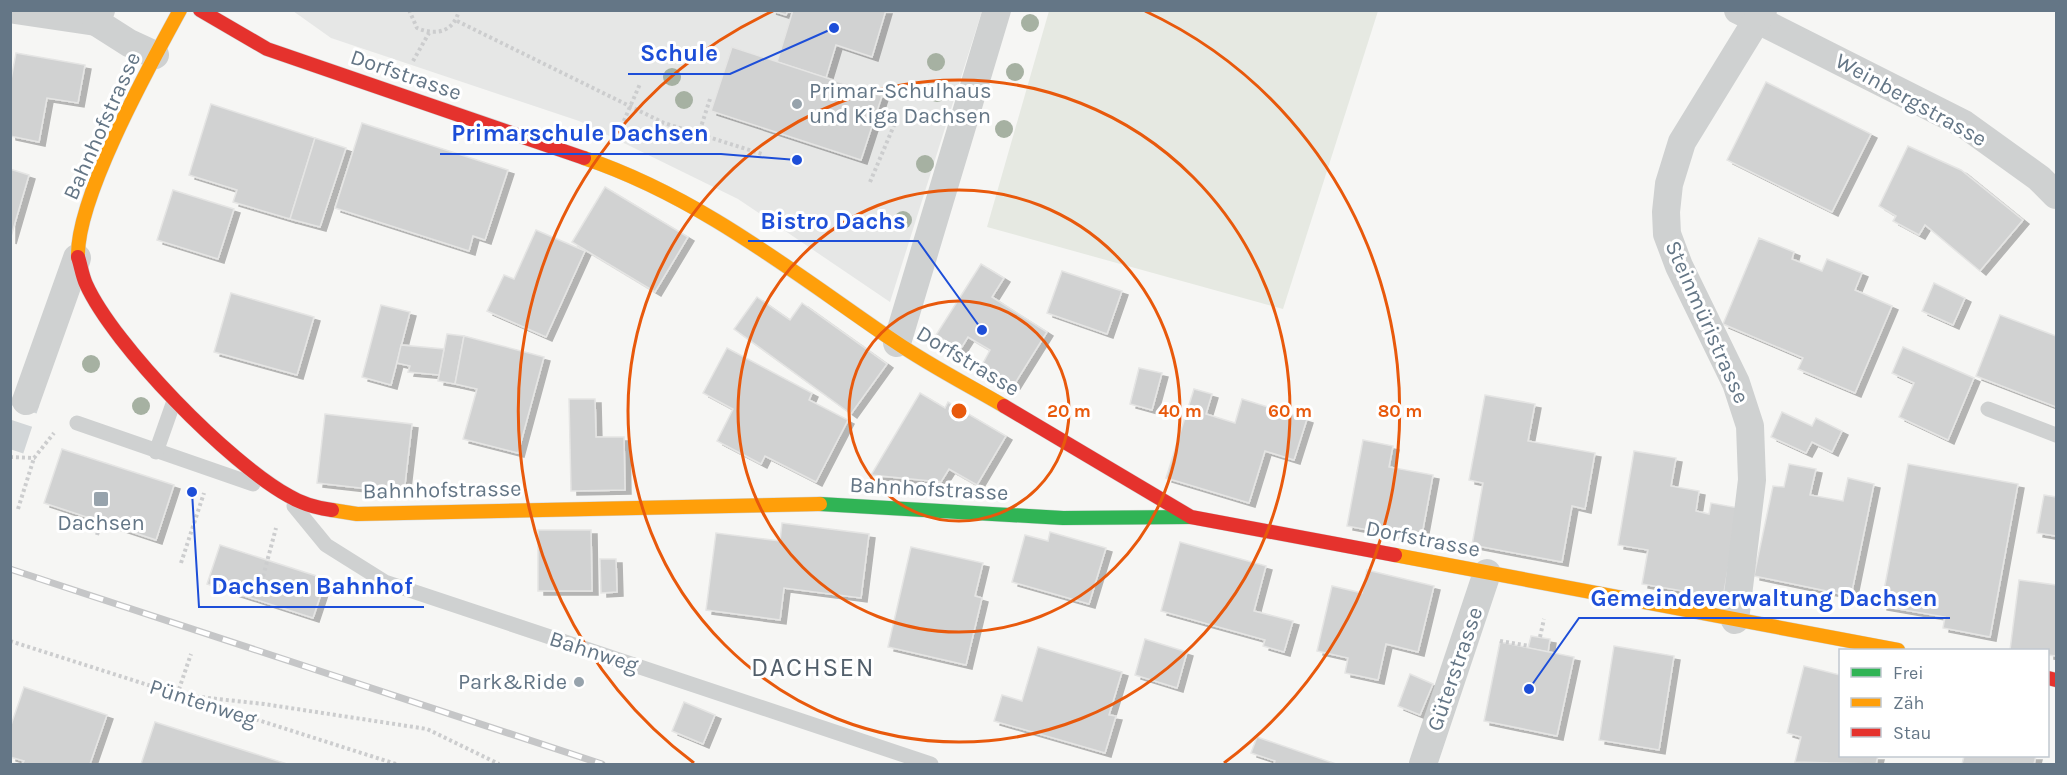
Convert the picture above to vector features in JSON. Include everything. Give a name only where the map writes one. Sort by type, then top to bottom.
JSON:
[{"type":"street","points":[[15,10],[99,16],[129,43],[155,55]]},
{"type":"street","name":"Bahnhofstrasse","points":[[180,10],[132,99],[105,162],[82,225],[77,258],[88,287],[103,312],[174,401],[235,458],[285,494],[323,510],[357,514],[795,502],[1063,518],[1191,517]]},
{"type":"street","name":"Dorfstrasse","points":[[200,10],[267,50],[604,165],[724,223],[897,343],[1191,517],[1887,649]]},
{"type":"street","points":[[897,343],[997,10]]},
{"type":"street","name":"Weinbergstrasse","points":[[1753,13],[1964,124],[2039,178],[2056,195]]},
{"type":"street","name":"Steinmüristrasse","points":[[1735,620],[1752,480],[1750,426],[1736,383],[1679,266],[1667,234],[1666,212],[1669,184],[1682,142],[1753,13]]},
{"type":"street","points":[[26,401],[77,258]]},
{"type":"street","name":"Güterstrasse","points":[[1423,765],[1487,573]]},
{"type":"lane","points":[[156,452],[174,401]]},
{"type":"lane","points":[[1988,410],[2056,435]]},
{"type":"lane","points":[[77,423],[156,452],[285,494]]},
{"type":"lane","name":"Bahnweg","points":[[285,494],[326,545],[385,582],[931,765]]},
{"type":"path","points":[[409,10],[417,28],[429,33],[447,31],[457,21],[459,10]]},
{"type":"path","points":[[457,21],[630,107],[698,136],[762,154]]},
{"type":"path","points":[[604,165],[640,84]]},
{"type":"path","points":[[698,136],[710,99]]},
{"type":"path","points":[[870,182],[895,123]]},
{"type":"path","points":[[18,509],[34,458],[52,434],[77,423]]},
{"type":"path","points":[[10,457],[34,458]]},
{"type":"path","points":[[181,563],[212,470]]},
{"type":"path","points":[[260,588],[285,494]]},
{"type":"path","points":[[97,535],[101,522]]},
{"type":"path","name":"Püntenweg","points":[[10,641],[396,765]]},
{"type":"path","points":[[191,654],[179,695],[264,704],[427,729],[499,765]]},
{"type":"shaded area","points":[[293,11],[982,11],[890,302],[738,199],[579,121],[331,38]]},
{"type":"shaded area","points":[[1049,11],[1378,11],[1283,309],[987,227]]},
{"type":"building","points":[[770,10],[788,10],[786,15]]},
{"type":"building","points":[[793,10],[886,10],[872,57],[836,45],[826,78],[777,62]]},
{"type":"building","name":"Primar-Schulhaus und Kiga Dachsen","points":[[732,47],[882,96],[861,160],[711,111]]},
{"type":"building","points":[[16,53],[85,65],[78,103],[47,98],[39,142],[10,136],[10,85]]},
{"type":"building","points":[[1766,82],[1871,134],[1832,212],[1727,160]]},
{"type":"building","points":[[211,104],[315,138],[290,219],[233,202],[237,190],[189,175]]},
{"type":"building","points":[[362,123],[508,170],[485,240],[473,236],[469,251],[335,208]]},
{"type":"building","points":[[315,138],[346,148],[320,227],[290,219]]},
{"type":"building","points":[[1908,146],[1961,170],[2023,220],[1980,271],[1925,225],[1919,235],[1893,221],[1896,216],[1879,206]]},
{"type":"building","points":[[10,169],[29,175],[10,240]]},
{"type":"building","points":[[605,187],[688,237],[655,292],[572,242]]},
{"type":"building","points":[[173,190],[234,209],[218,259],[157,240]]},
{"type":"building","points":[[536,230],[585,251],[546,337],[487,311],[504,275],[514,279]]},
{"type":"building","points":[[1759,238],[1794,252],[1792,259],[1822,271],[1827,259],[1862,273],[1855,290],[1892,306],[1855,393],[1798,369],[1803,358],[1723,324]]},
{"type":"building","points":[[981,264],[1004,278],[992,297],[1047,332],[1014,385],[982,365],[990,350],[968,337],[960,350],[936,335]]},
{"type":"building","points":[[1062,271],[1122,291],[1107,334],[1047,313]]},
{"type":"building","points":[[1934,283],[1965,298],[1953,325],[1922,311]]},
{"type":"building","points":[[231,293],[314,317],[297,375],[214,352]]},
{"type":"building","points":[[757,297],[790,320],[802,303],[887,364],[851,414],[734,329]]},
{"type":"building","points":[[381,305],[410,312],[391,385],[362,377]]},
{"type":"building","points":[[2000,315],[2056,336],[2056,407],[1976,376]]},
{"type":"building","points":[[447,334],[464,336],[455,384],[438,381]]},
{"type":"building","points":[[464,336],[544,357],[518,453],[463,439],[477,389],[455,384]]},
{"type":"building","points":[[401,345],[444,349],[439,375],[408,372],[410,366],[397,363]]},
{"type":"building","points":[[1903,347],[1974,378],[1948,440],[1899,417],[1914,383],[1892,373]]},
{"type":"building","points":[[727,348],[812,393],[809,400],[848,420],[816,482],[765,456],[761,464],[717,441],[733,409],[703,393]]},
{"type":"building","points":[[1139,368],[1162,373],[1152,410],[1130,404]]},
{"type":"building","points":[[1194,389],[1212,394],[1206,414],[1235,423],[1242,399],[1307,419],[1294,460],[1265,451],[1249,503],[1166,478]]},
{"type":"building","points":[[920,393],[945,408],[948,402],[1006,436],[977,485],[949,469],[941,482],[871,475]]},
{"type":"building","points":[[1485,395],[1535,404],[1528,441],[1595,453],[1585,509],[1572,506],[1562,562],[1472,545],[1483,483],[1469,480]]},
{"type":"building","points":[[569,399],[595,399],[596,437],[624,437],[625,490],[571,491]]},
{"type":"building","points":[[1782,412],[1812,426],[1816,418],[1842,431],[1832,452],[1812,442],[1806,453],[1771,437]]},
{"type":"building","points":[[325,414],[412,424],[404,493],[317,483]]},
{"type":"building","points":[[1363,440],[1393,446],[1389,467],[1433,475],[1421,540],[1347,526]]},
{"type":"building","points":[[62,449],[174,485],[156,540],[44,503]]},
{"type":"building","points":[[1634,451],[1676,458],[1671,486],[1699,491],[1696,511],[1709,514],[1711,503],[1739,508],[1723,598],[1642,584],[1648,550],[1618,545]]},
{"type":"building","points":[[1789,464],[1816,469],[1810,495],[1843,501],[1848,478],[1874,484],[1851,596],[1754,576],[1773,486],[1784,487]]},
{"type":"building","points":[[1908,464],[2018,484],[1990,637],[1943,628],[1945,617],[1881,606]]},
{"type":"building","points":[[2044,495],[2056,497],[2056,536],[2037,533]]},
{"type":"building","points":[[782,523],[869,534],[861,598],[784,588],[780,620],[706,610],[716,533],[780,541]]},
{"type":"building","points":[[538,530],[591,530],[592,591],[538,591]]},
{"type":"building","points":[[1050,532],[1106,548],[1089,604],[1012,582],[1025,535],[1048,541]]},
{"type":"building","points":[[1180,542],[1266,566],[1254,611],[1293,621],[1284,652],[1263,646],[1265,640],[1161,611]]},
{"type":"building","points":[[220,545],[326,579],[313,618],[207,584]]},
{"type":"building","points":[[911,547],[983,563],[975,596],[982,598],[966,665],[888,647]]},
{"type":"building","points":[[600,559],[616,559],[617,592],[601,593]]},
{"type":"building","points":[[1367,570],[1434,586],[1418,652],[1386,644],[1378,680],[1345,673],[1348,658],[1317,651],[1332,586],[1362,593]]},
{"type":"building","points":[[2019,580],[2056,585],[2056,656],[2049,655],[2049,649],[2010,649]]},
{"type":"building","points":[[1531,636],[1550,639],[1548,652],[1528,648]]},
{"type":"building","points":[[1145,639],[1187,652],[1177,688],[1135,675]]},
{"type":"building","points":[[1500,642],[1574,657],[1557,736],[1484,721]]},
{"type":"building","points":[[1614,646],[1674,656],[1659,750],[1599,740]]},
{"type":"building","points":[[1038,647],[1122,672],[1109,715],[1116,716],[1105,753],[994,721],[1002,695],[1022,701]]},
{"type":"building","points":[[1804,666],[1839,675],[1839,757],[1878,757],[1876,764],[1795,762],[1801,737],[1787,733]]},
{"type":"building","points":[[1410,674],[1433,684],[1420,715],[1398,706]]},
{"type":"building","points":[[24,687],[107,715],[90,764],[22,764],[24,761],[10,757],[10,728]]},
{"type":"building","points":[[684,702],[715,715],[703,744],[672,731]]},
{"type":"building","points":[[155,722],[287,764],[141,764]]},
{"type":"building","points":[[1257,737],[1336,764],[1274,764],[1275,761],[1251,753]]},
{"type":"building","points":[[1964,757],[2036,757],[2034,764],[1962,764]]},
{"type":"tunnel","points":[[10,449],[26,401]]},
{"type":"railway","points":[[10,569],[602,764]]},
{"type":"traffic: fast","points":[[820,504],[1063,518],[1190,517]]},
{"type":"traffic: slow","points":[[78,257],[81,232],[101,167],[151,63],[180,10]]},
{"type":"traffic: slow","points":[[584,158],[627,174],[707,215],[783,263],[907,350],[1004,406]]},
{"type":"traffic: slow","points":[[332,510],[357,514],[820,504]]},
{"type":"traffic: slow","points":[[1395,555],[1893,649]]},
{"type":"traffic: jam","points":[[200,10],[267,49],[584,158]]},
{"type":"traffic: jam","points":[[78,257],[83,277],[100,310],[121,339],[175,401],[236,458],[264,480],[299,501],[332,510]]},
{"type":"traffic: jam","points":[[1004,406],[1191,517],[1395,555]]},
{"type":"traffic: jam","points":[[2049,678],[2056,680]]},
{"type":"place","name":"Schule","points":[[834,28]]},
{"type":"place","name":"Primar-Schulhaus und Kiga Dachsen","points":[[797,104]]},
{"type":"place","name":"Primarschule Dachsen","points":[[797,160]]},
{"type":"place","name":"Bistro Dachs","points":[[982,330]]},
{"type":"place","name":"Dachsen Bahnhof","points":[[192,492]]},
{"type":"place","name":"Dachsen","points":[[101,499]]},
{"type":"place","name":"Park&Ride","points":[[579,682]]},
{"type":"place","name":"Gemeindeverwaltung Dachsen","points":[[1529,689]]},
{"type":"district","name":"DACHSEN","points":[[813,667]]}]
